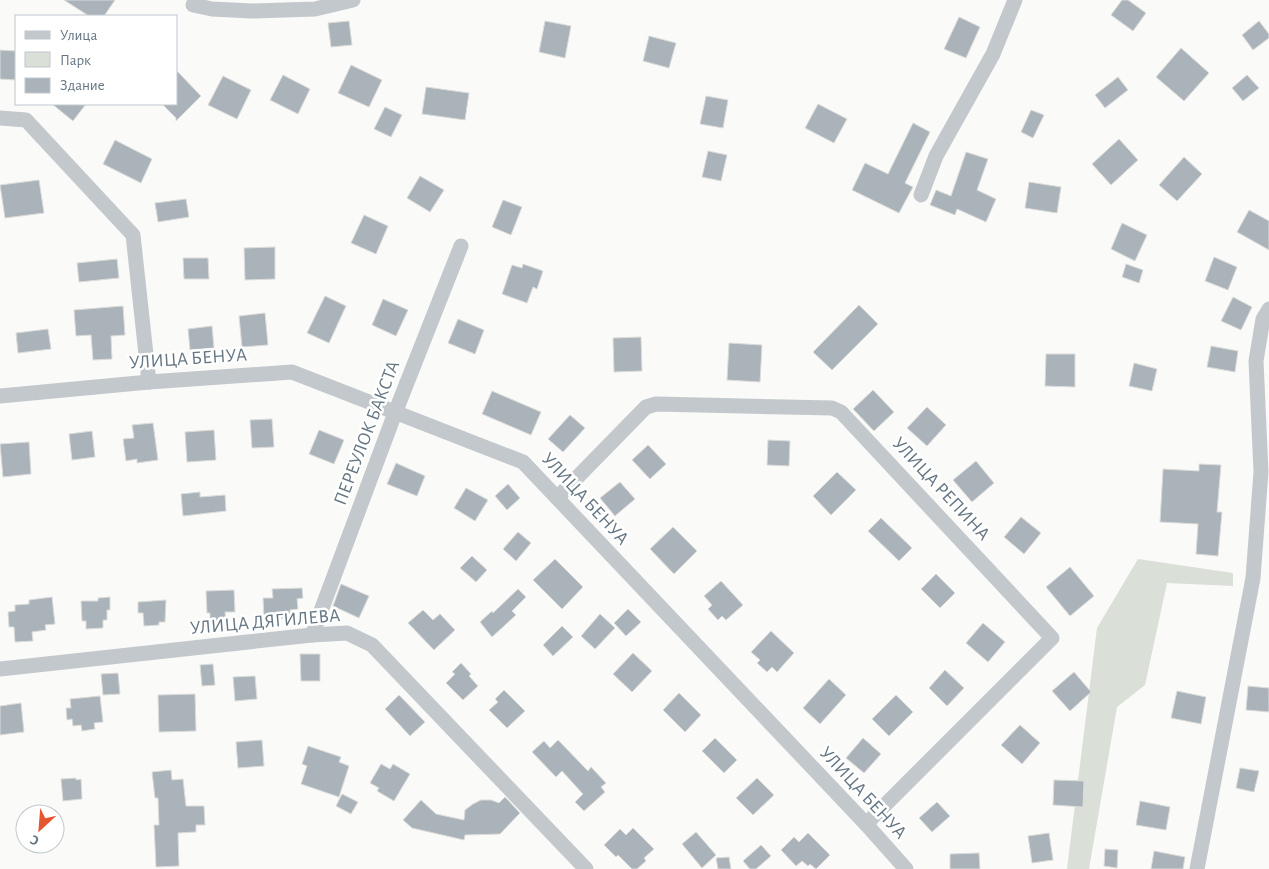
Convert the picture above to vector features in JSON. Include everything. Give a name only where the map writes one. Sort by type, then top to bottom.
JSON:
[{"type":"street","points":[[193,5],[212,9],[252,11],[315,9],[353,0]]},
{"type":"street","points":[[921,195],[936,156],[993,54],[1015,0]]},
{"type":"street","points":[[0,118],[26,120],[133,235],[149,382]]},
{"type":"street","name":"ПЕРЕУЛОК БАКСТА","points":[[312,636],[395,413],[461,246]]},
{"type":"street","points":[[1197,869],[1254,578],[1261,472],[1256,361],[1263,319],[1269,309]]},
{"type":"street","name":"УЛИЦА БЕНУА","points":[[0,396],[149,382],[292,372],[522,462],[866,824],[906,869]]},
{"type":"street","name":"УЛИЦА РЕПИНА","points":[[557,498],[646,407],[656,404],[832,408],[841,412],[1052,638],[866,824]]},
{"type":"street","name":"УЛИЦА ДЯГИЛЕВА","points":[[0,669],[347,633],[372,645],[586,869]]},
{"type":"green space","points":[[1138,559],[1233,573],[1233,586],[1167,583],[1145,685],[1117,707],[1089,869],[1067,869],[1097,628]]},
{"type":"building","points":[[64,0],[115,0],[105,15],[87,15]]},
{"type":"building","points":[[1122,0],[1128,0],[1146,13],[1133,31],[1111,15]]},
{"type":"building","points":[[959,17],[980,27],[966,58],[944,49]]},
{"type":"building","points":[[349,21],[352,45],[331,47],[328,23]]},
{"type":"building","points":[[545,21],[571,26],[565,58],[539,52]]},
{"type":"building","points":[[1259,21],[1269,34],[1269,38],[1253,50],[1242,35]]},
{"type":"building","points":[[649,36],[676,43],[669,68],[643,61]]},
{"type":"building","points":[[1181,48],[1209,73],[1184,101],[1156,77]]},
{"type":"building","points":[[0,50],[15,51],[15,80],[0,79]]},
{"type":"building","points":[[351,65],[382,80],[369,107],[338,93]]},
{"type":"building","points":[[178,72],[201,96],[176,121],[176,118],[163,105],[178,105]]},
{"type":"building","points":[[283,75],[310,89],[298,114],[270,100]]},
{"type":"building","points":[[1247,75],[1259,88],[1243,101],[1232,88]]},
{"type":"building","points":[[223,76],[251,90],[237,119],[208,105]]},
{"type":"building","points":[[1118,77],[1128,90],[1105,108],[1095,95]]},
{"type":"building","points":[[426,87],[469,93],[465,120],[422,114]]},
{"type":"building","points":[[706,96],[728,100],[723,128],[700,124]]},
{"type":"building","points":[[818,104],[847,119],[834,143],[805,128]]},
{"type":"building","points":[[53,105],[85,105],[73,121]]},
{"type":"building","points":[[385,107],[402,115],[391,137],[374,129]]},
{"type":"building","points":[[1031,110],[1044,115],[1033,138],[1021,132]]},
{"type":"building","points":[[913,123],[930,132],[905,183],[913,187],[899,213],[852,190],[865,163],[888,174]]},
{"type":"building","points":[[1119,139],[1138,160],[1111,185],[1092,164]]},
{"type":"building","points":[[115,140],[152,159],[141,183],[103,164]]},
{"type":"building","points":[[708,151],[727,155],[721,181],[702,177]]},
{"type":"building","points":[[966,152],[988,159],[977,190],[996,199],[986,222],[957,209],[955,215],[930,205],[936,190],[951,196]]},
{"type":"building","points":[[1184,157],[1202,174],[1177,201],[1159,185]]},
{"type":"building","points":[[420,176],[444,190],[430,212],[407,198]]},
{"type":"building","points":[[39,180],[44,213],[5,218],[0,185]]},
{"type":"building","points":[[1029,182],[1061,187],[1057,213],[1025,208]]},
{"type":"building","points":[[186,199],[189,217],[158,222],[155,203]]},
{"type":"building","points":[[503,200],[522,207],[511,235],[492,227]]},
{"type":"building","points":[[1249,210],[1269,221],[1269,250],[1237,232]]},
{"type":"building","points":[[364,215],[388,226],[376,254],[351,243]]},
{"type":"building","points":[[1122,223],[1147,235],[1135,261],[1111,249]]},
{"type":"building","points":[[275,247],[275,279],[245,280],[244,248]]},
{"type":"building","points":[[1214,257],[1237,267],[1228,290],[1205,281]]},
{"type":"building","points":[[183,258],[208,258],[209,279],[184,279]]},
{"type":"building","points":[[117,259],[119,278],[79,282],[77,263]]},
{"type":"building","points":[[523,264],[543,271],[537,289],[533,287],[527,303],[502,294],[512,265],[522,268]]},
{"type":"building","points":[[1126,264],[1143,270],[1139,283],[1122,277]]},
{"type":"building","points":[[325,296],[346,306],[329,343],[307,333]]},
{"type":"building","points":[[1233,297],[1252,307],[1241,330],[1221,321]]},
{"type":"building","points":[[383,299],[408,310],[396,336],[372,325]]},
{"type":"building","points":[[859,305],[878,324],[832,370],[813,352]]},
{"type":"building","points":[[123,306],[125,335],[111,336],[112,359],[93,360],[91,335],[76,336],[74,310]]},
{"type":"building","points":[[265,313],[268,345],[242,347],[239,316]]},
{"type":"building","points":[[458,319],[484,330],[475,354],[448,343]]},
{"type":"building","points":[[212,326],[214,348],[190,350],[188,329]]},
{"type":"building","points":[[48,329],[51,349],[18,353],[16,333]]},
{"type":"building","points":[[641,337],[642,371],[614,372],[613,338]]},
{"type":"building","points":[[729,343],[762,345],[760,382],[727,380]]},
{"type":"building","points":[[1211,346],[1238,351],[1235,372],[1207,367]]},
{"type":"building","points":[[1046,354],[1075,354],[1075,387],[1045,386]]},
{"type":"building","points":[[1134,363],[1157,369],[1152,391],[1129,386]]},
{"type":"building","points":[[873,390],[894,412],[874,431],[853,409]]},
{"type":"building","points":[[492,391],[541,412],[531,435],[482,414]]},
{"type":"building","points":[[927,407],[946,425],[927,446],[907,428]]},
{"type":"building","points":[[570,415],[585,428],[563,452],[548,439]]},
{"type":"building","points":[[272,419],[274,447],[252,448],[250,420]]},
{"type":"building","points":[[153,423],[158,460],[137,463],[137,459],[126,461],[123,439],[134,438],[132,425]]},
{"type":"building","points":[[214,430],[216,460],[187,462],[185,432]]},
{"type":"building","points":[[319,430],[344,440],[334,464],[309,454]]},
{"type":"building","points":[[92,431],[95,457],[72,460],[69,434]]},
{"type":"building","points":[[768,440],[790,441],[789,466],[767,465]]},
{"type":"building","points":[[29,442],[31,474],[3,477],[0,444]]},
{"type":"building","points":[[648,445],[666,464],[650,479],[632,460]]},
{"type":"building","points":[[976,461],[994,483],[972,502],[953,480]]},
{"type":"building","points":[[396,463],[425,476],[417,496],[387,484]]},
{"type":"building","points":[[1199,464],[1221,465],[1217,512],[1222,512],[1218,556],[1196,554],[1198,524],[1160,522],[1163,469],[1199,471]]},
{"type":"building","points":[[837,472],[856,490],[831,515],[813,496]]},
{"type":"building","points":[[620,482],[635,499],[615,516],[600,498]]},
{"type":"building","points":[[508,484],[520,498],[507,510],[495,496]]},
{"type":"building","points":[[466,488],[488,500],[475,521],[454,508]]},
{"type":"building","points":[[200,492],[200,497],[225,495],[226,511],[183,516],[181,494]]},
{"type":"building","points":[[1021,517],[1041,533],[1024,554],[1004,537]]},
{"type":"building","points":[[881,518],[912,548],[899,561],[868,531]]},
{"type":"building","points":[[673,527],[697,551],[674,574],[650,549]]},
{"type":"building","points":[[518,532],[531,543],[516,561],[503,549]]},
{"type":"building","points":[[472,556],[487,570],[476,582],[460,568]]},
{"type":"building","points":[[555,559],[583,587],[562,609],[533,580]]},
{"type":"building","points":[[1070,567],[1094,596],[1070,616],[1046,587]]},
{"type":"building","points":[[936,574],[955,593],[940,608],[921,589]]},
{"type":"building","points":[[721,581],[743,605],[726,620],[722,616],[718,620],[708,609],[712,605],[704,596]]},
{"type":"building","points":[[341,584],[369,596],[359,618],[333,606]]},
{"type":"building","points":[[302,588],[303,598],[297,599],[298,609],[290,610],[290,618],[264,619],[263,598],[273,598],[272,589]]},
{"type":"building","points":[[518,589],[526,597],[512,611],[516,615],[492,637],[480,622],[492,611],[493,613]]},
{"type":"building","points":[[234,590],[235,612],[225,612],[226,623],[210,624],[210,613],[207,613],[206,591]]},
{"type":"building","points":[[52,597],[55,624],[45,625],[46,630],[32,632],[33,641],[15,642],[14,627],[9,627],[8,612],[15,611],[15,605],[29,604],[29,600]]},
{"type":"building","points":[[110,597],[110,610],[107,610],[107,620],[103,620],[103,628],[86,629],[86,621],[82,621],[81,601],[98,601],[98,598]]},
{"type":"building","points":[[166,600],[165,622],[159,622],[159,625],[144,626],[143,613],[138,613],[138,602]]},
{"type":"building","points":[[628,609],[641,622],[626,636],[614,623]]},
{"type":"building","points":[[423,610],[433,620],[440,614],[455,630],[434,650],[408,623]]},
{"type":"building","points":[[600,614],[615,628],[595,649],[581,636]]},
{"type":"building","points":[[983,623],[1005,642],[988,662],[966,643]]},
{"type":"building","points":[[562,626],[573,637],[553,656],[543,645]]},
{"type":"building","points":[[771,631],[794,653],[777,672],[772,667],[767,672],[757,663],[760,660],[751,652]]},
{"type":"building","points":[[633,653],[652,671],[632,692],[613,674]]},
{"type":"building","points":[[300,654],[320,654],[320,681],[301,681]]},
{"type":"building","points":[[461,663],[471,674],[469,676],[478,686],[463,700],[446,683],[455,674],[452,672]]},
{"type":"building","points":[[213,664],[215,685],[202,686],[200,665]]},
{"type":"building","points":[[945,670],[964,688],[947,706],[929,688]]},
{"type":"building","points":[[1074,672],[1091,692],[1070,711],[1052,691]]},
{"type":"building","points":[[118,673],[120,694],[103,695],[101,674]]},
{"type":"building","points":[[255,676],[257,699],[235,701],[233,677]]},
{"type":"building","points":[[829,679],[846,695],[820,724],[803,708]]},
{"type":"building","points":[[1248,686],[1269,688],[1269,712],[1246,710]]},
{"type":"building","points":[[504,690],[525,711],[507,728],[489,710],[498,702],[495,699]]},
{"type":"building","points":[[1177,691],[1206,697],[1201,724],[1171,718]]},
{"type":"building","points":[[679,693],[701,715],[685,732],[663,710]]},
{"type":"building","points":[[195,694],[196,731],[159,732],[158,695]]},
{"type":"building","points":[[399,695],[425,722],[410,736],[385,709]]},
{"type":"building","points":[[896,695],[913,712],[889,736],[872,719]]},
{"type":"building","points":[[100,696],[103,722],[94,723],[95,729],[82,731],[81,725],[73,726],[72,719],[67,720],[66,708],[71,708],[70,699]]},
{"type":"building","points":[[21,703],[24,732],[0,735],[0,706]]},
{"type":"building","points":[[1020,725],[1040,743],[1022,764],[1001,745]]},
{"type":"building","points":[[715,738],[737,760],[724,773],[702,751]]},
{"type":"building","points":[[863,738],[881,754],[864,773],[846,758]]},
{"type":"building","points":[[262,740],[264,766],[238,768],[236,742]]},
{"type":"building","points":[[558,740],[588,771],[591,767],[606,783],[601,787],[605,792],[584,811],[575,802],[583,794],[562,771],[556,777],[532,752],[544,741],[550,748]]},
{"type":"building","points":[[308,746],[341,757],[339,762],[349,766],[339,797],[301,784],[307,766],[302,764]]},
{"type":"building","points":[[381,764],[390,769],[393,764],[410,774],[394,801],[377,791],[379,788],[370,783]]},
{"type":"building","points":[[1240,768],[1259,771],[1254,792],[1236,788]]},
{"type":"building","points":[[171,770],[172,780],[183,779],[186,806],[204,806],[205,825],[196,825],[196,832],[178,833],[179,866],[156,867],[154,825],[159,825],[158,798],[155,798],[152,772]]},
{"type":"building","points":[[76,778],[76,780],[81,779],[82,799],[63,801],[61,779]]},
{"type":"building","points":[[757,778],[774,795],[753,815],[736,798]]},
{"type":"building","points":[[1054,780],[1084,781],[1083,807],[1053,805]]},
{"type":"building","points":[[342,794],[358,802],[351,814],[336,806]]},
{"type":"building","points":[[505,797],[520,813],[500,834],[465,835],[464,840],[412,828],[403,820],[421,800],[436,814],[464,820],[465,810],[473,804],[481,800],[491,800],[499,803]]},
{"type":"building","points":[[1140,801],[1170,807],[1166,830],[1136,825]]},
{"type":"building","points":[[937,802],[950,816],[932,832],[919,818]]},
{"type":"building","points":[[633,828],[654,849],[644,858],[646,861],[637,869],[632,869],[618,855],[616,857],[604,845],[620,829],[626,835]]},
{"type":"building","points":[[696,832],[716,855],[702,868],[682,844]]},
{"type":"building","points":[[808,833],[830,855],[816,869],[802,861],[796,866],[781,850],[794,837],[799,842]]},
{"type":"building","points":[[1049,833],[1053,860],[1032,863],[1028,836]]},
{"type":"building","points":[[761,845],[771,856],[756,869],[750,869],[743,861]]},
{"type":"building","points":[[1105,849],[1118,850],[1117,868],[1104,866]]},
{"type":"building","points":[[1154,851],[1185,857],[1183,869],[1151,869]]},
{"type":"building","points":[[979,853],[980,869],[950,869],[950,854]]},
{"type":"building","points":[[729,857],[731,869],[718,869],[716,858]]}]
